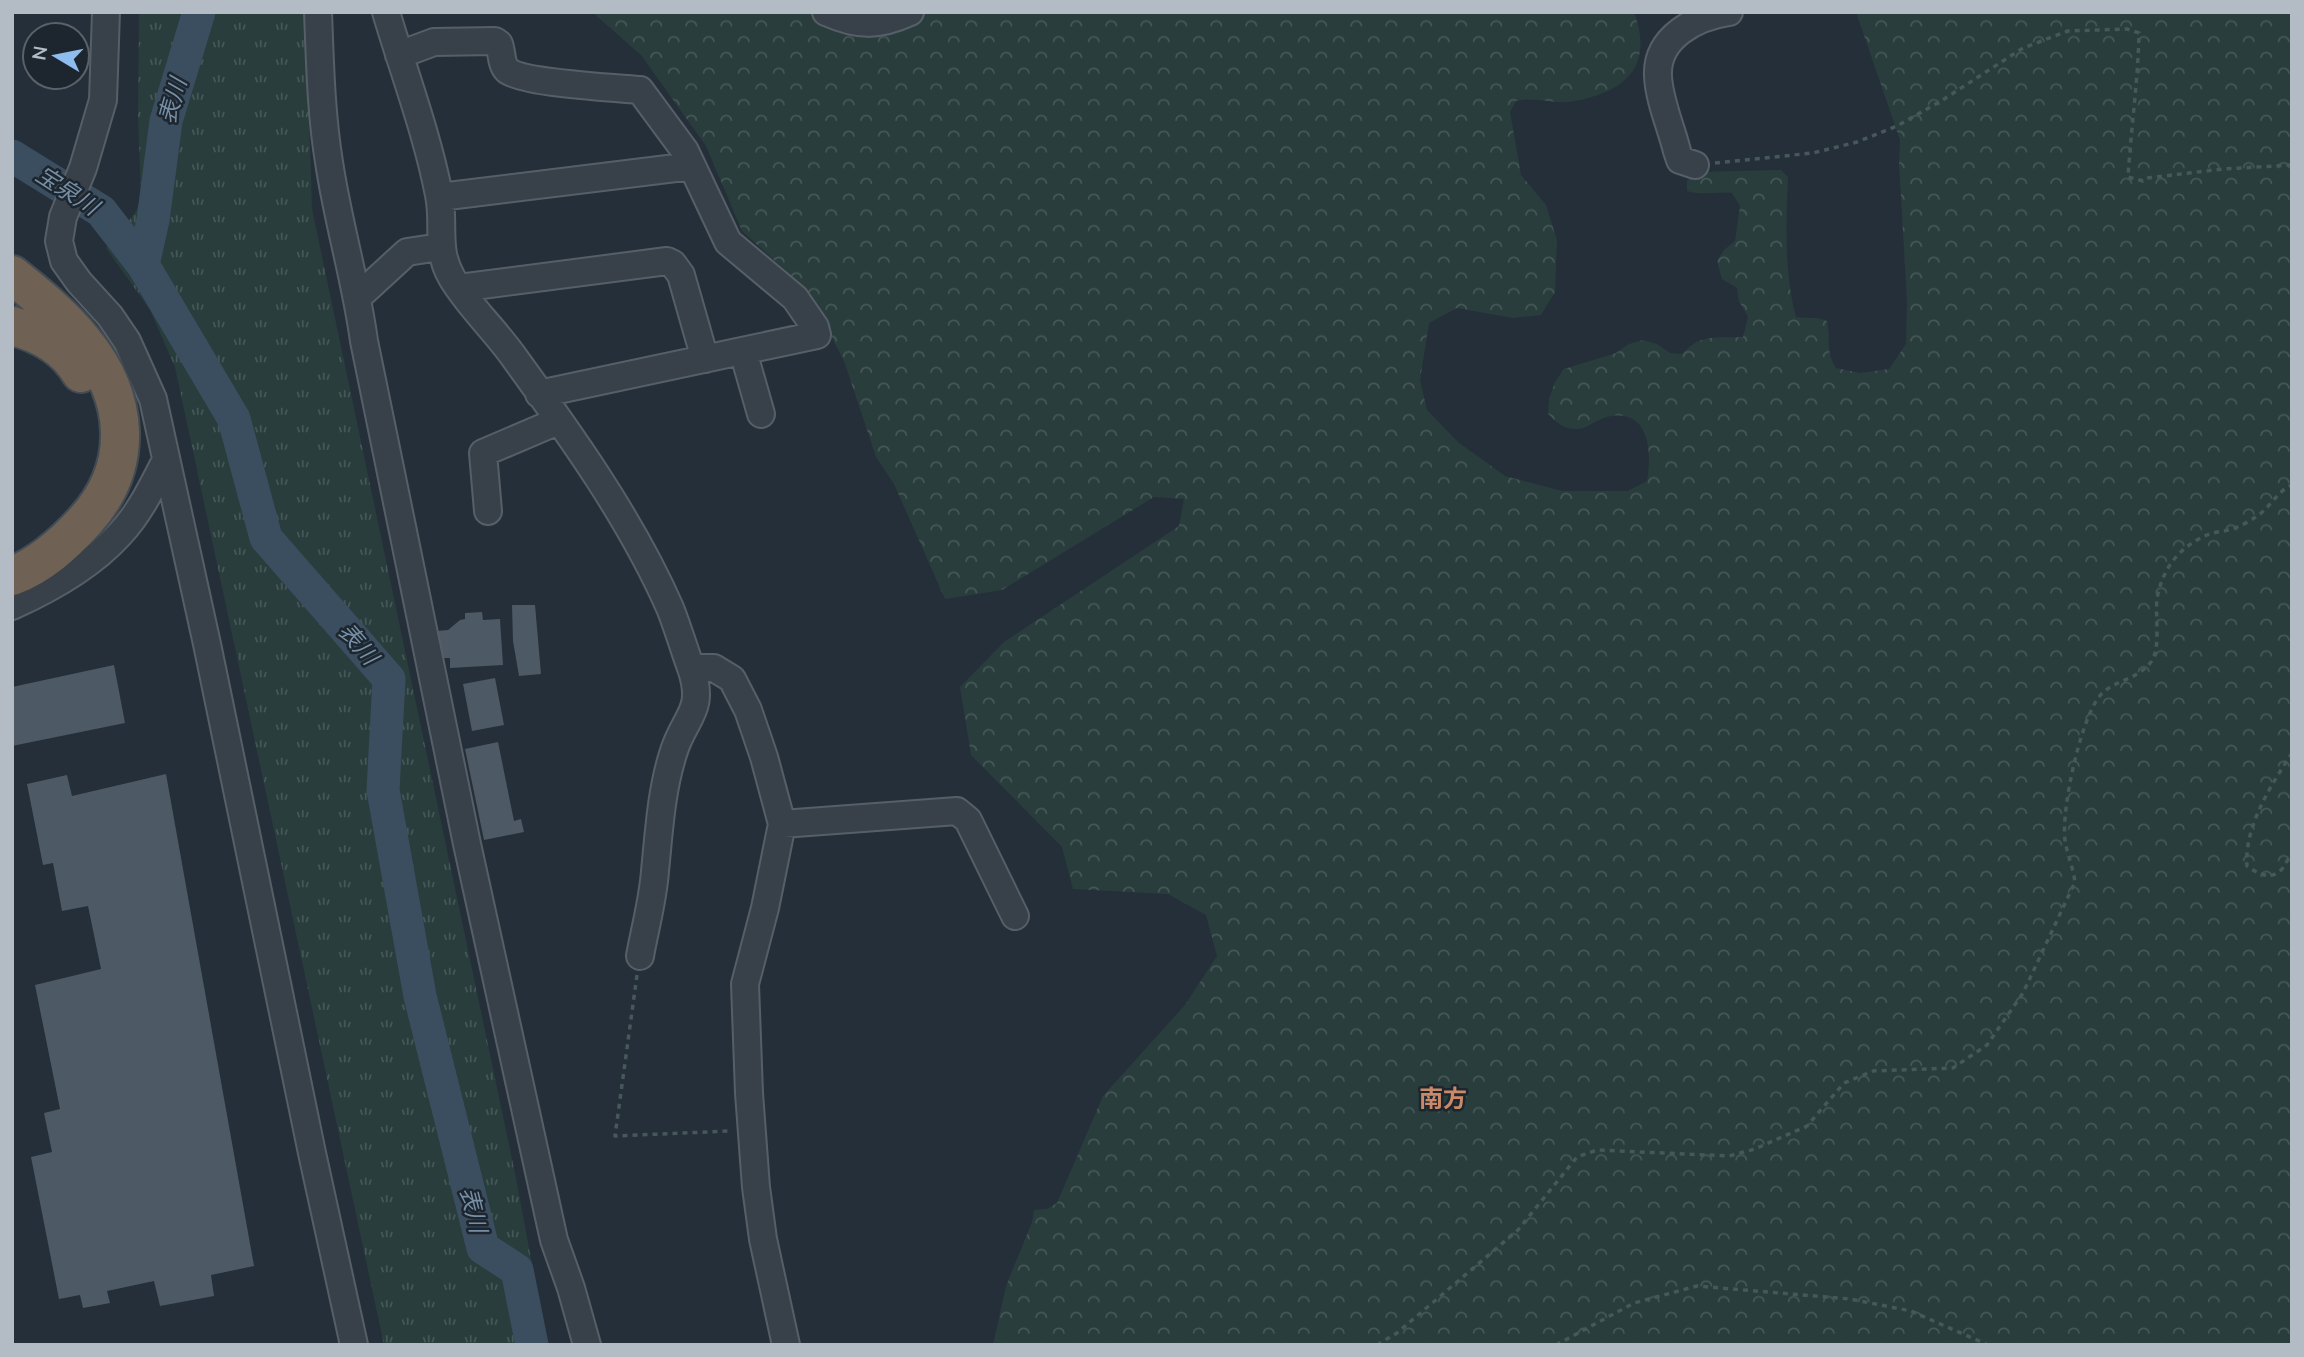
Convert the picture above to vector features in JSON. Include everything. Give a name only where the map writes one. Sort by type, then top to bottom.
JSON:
[{"type":"highway","points":[[12,275],[57,312],[100,365],[118,413],[121,444],[114,476],[100,504],[46,558],[12,576]]},
{"type":"highway","points":[[12,326],[45,338],[78,368],[92,390],[100,441],[94,471],[79,499],[58,524],[33,545],[12,556]]},
{"type":"street","points":[[106,12],[103,100],[83,168],[63,217],[59,241],[64,261],[110,316],[127,341],[153,399],[354,1345]]},
{"type":"street","points":[[318,12],[328,160],[341,231],[358,297],[364,341],[467,844],[554,1240],[587,1345]]},
{"type":"street","points":[[826,12],[852,23],[874,24],[891,21],[910,12]]},
{"type":"street","points":[[1695,164],[1680,160],[1658,78],[1659,61],[1666,46],[1681,30],[1709,15],[1729,12]]},
{"type":"street","points":[[389,13],[440,197],[440,247],[451,277],[540,394],[592,469],[643,553],[671,610],[696,684],[697,702],[680,733],[666,783],[655,874],[640,956]]},
{"type":"street","points":[[399,55],[433,42],[495,41],[499,44],[503,64],[512,73],[574,85],[640,90],[685,151],[728,242],[795,298],[815,327],[817,335],[540,394]]},
{"type":"street","points":[[440,197],[692,166]]},
{"type":"street","points":[[358,297],[407,252],[440,247]]},
{"type":"street","points":[[459,288],[667,261],[673,264],[681,275],[705,359]]},
{"type":"street","points":[[743,351],[761,414]]},
{"type":"street","points":[[488,511],[483,453],[558,421]]},
{"type":"street","points":[[12,606],[83,566],[106,548],[134,517],[166,460]]},
{"type":"street","points":[[691,668],[714,668],[732,679],[748,710],[782,824],[765,908],[745,984],[752,1130],[763,1239],[786,1345]]},
{"type":"street","points":[[782,824],[957,811],[968,820],[1015,916]]},
{"type":"path","points":[[1695,164],[1813,153],[1857,142],[1897,126],[2023,48],[2068,31],[2127,29],[2139,33],[2128,177],[2143,181],[2147,178],[2224,169],[2292,165]]},
{"type":"path","points":[[1377,1345],[1397,1333],[1518,1230],[1577,1157],[1597,1150],[1729,1156],[1755,1149],[1807,1126],[1844,1083],[1873,1071],[1953,1068],[1987,1045],[2023,993],[2075,882],[2065,843],[2064,821],[2078,742],[2099,697],[2112,686],[2134,677],[2152,662],[2157,600],[2162,576],[2174,558],[2190,544],[2209,534],[2231,530],[2260,515],[2285,488],[2292,485]]},
{"type":"path","points":[[2292,753],[2257,816],[2246,851],[2247,866],[2257,874],[2269,876],[2281,871],[2292,855]]},
{"type":"path","points":[[640,956],[615,1136],[752,1130]]},
{"type":"path","points":[[1556,1345],[1634,1303],[1697,1286],[1850,1299],[1898,1308],[1988,1345]]},
{"type":"green space","points":[[139,12],[306,12],[312,209],[516,1178],[547,1345],[384,1345],[175,367],[150,310],[106,248],[135,213],[141,199],[138,116]]},
{"type":"green space","points":[[592,12],[1634,12],[1639,31],[1638,62],[1621,83],[1608,91],[1574,101],[1516,101],[1510,112],[1521,175],[1546,205],[1557,240],[1555,292],[1541,315],[1513,318],[1457,308],[1429,323],[1420,380],[1427,410],[1458,442],[1505,476],[1562,491],[1628,491],[1647,481],[1648,445],[1640,425],[1621,416],[1603,418],[1581,429],[1568,428],[1548,414],[1549,399],[1555,382],[1564,369],[1616,353],[1629,344],[1643,340],[1657,344],[1670,353],[1682,354],[1703,340],[1743,337],[1748,317],[1739,301],[1737,288],[1722,279],[1717,261],[1724,250],[1735,241],[1740,206],[1732,193],[1687,191],[1687,181],[1696,172],[1781,170],[1788,177],[1788,265],[1796,317],[1827,321],[1829,350],[1836,368],[1860,373],[1889,369],[1906,344],[1907,301],[1900,140],[1856,12],[2292,12],[2292,1345],[993,1345],[1006,1286],[1032,1222],[1034,1210],[1047,1209],[1057,1203],[1103,1096],[1185,1005],[1217,956],[1206,915],[1168,894],[1073,889],[1062,847],[971,755],[960,687],[1004,642],[1179,526],[1184,499],[1154,497],[1002,590],[945,599],[894,484],[876,457],[844,361],[818,311],[797,281],[742,231],[706,146],[641,55]]},
{"type":"building","points":[[512,605],[535,605],[541,674],[519,676],[513,641]]},
{"type":"building","points":[[482,612],[483,620],[500,619],[503,665],[450,668],[450,658],[438,658],[437,631],[448,630],[465,619],[465,613]]},
{"type":"building","points":[[114,665],[125,723],[12,746],[12,687]]},
{"type":"building","points":[[495,678],[504,725],[472,731],[463,684]]},
{"type":"building","points":[[498,742],[514,821],[521,819],[524,832],[484,840],[465,749]]},
{"type":"building","points":[[166,774],[254,1266],[211,1275],[214,1296],[160,1306],[154,1281],[107,1291],[110,1303],[83,1308],[80,1295],[59,1299],[31,1157],[52,1152],[44,1113],[60,1109],[35,985],[101,969],[88,906],[62,911],[53,863],[43,865],[27,784],[67,775],[72,796]]},
{"type":"waterway","name":"表川","points":[[143,265],[153,220],[166,121],[199,12]]},
{"type":"waterway","name":"表川","points":[[12,156],[101,211],[143,265],[234,419],[266,538],[389,679],[383,790],[420,996],[483,1248],[517,1270],[532,1345]]},
{"type":"district","name":"南方","points":[[1443,1099]]},
{"type":"water label","name":"宝泉川","points":[[67,191]]}]
